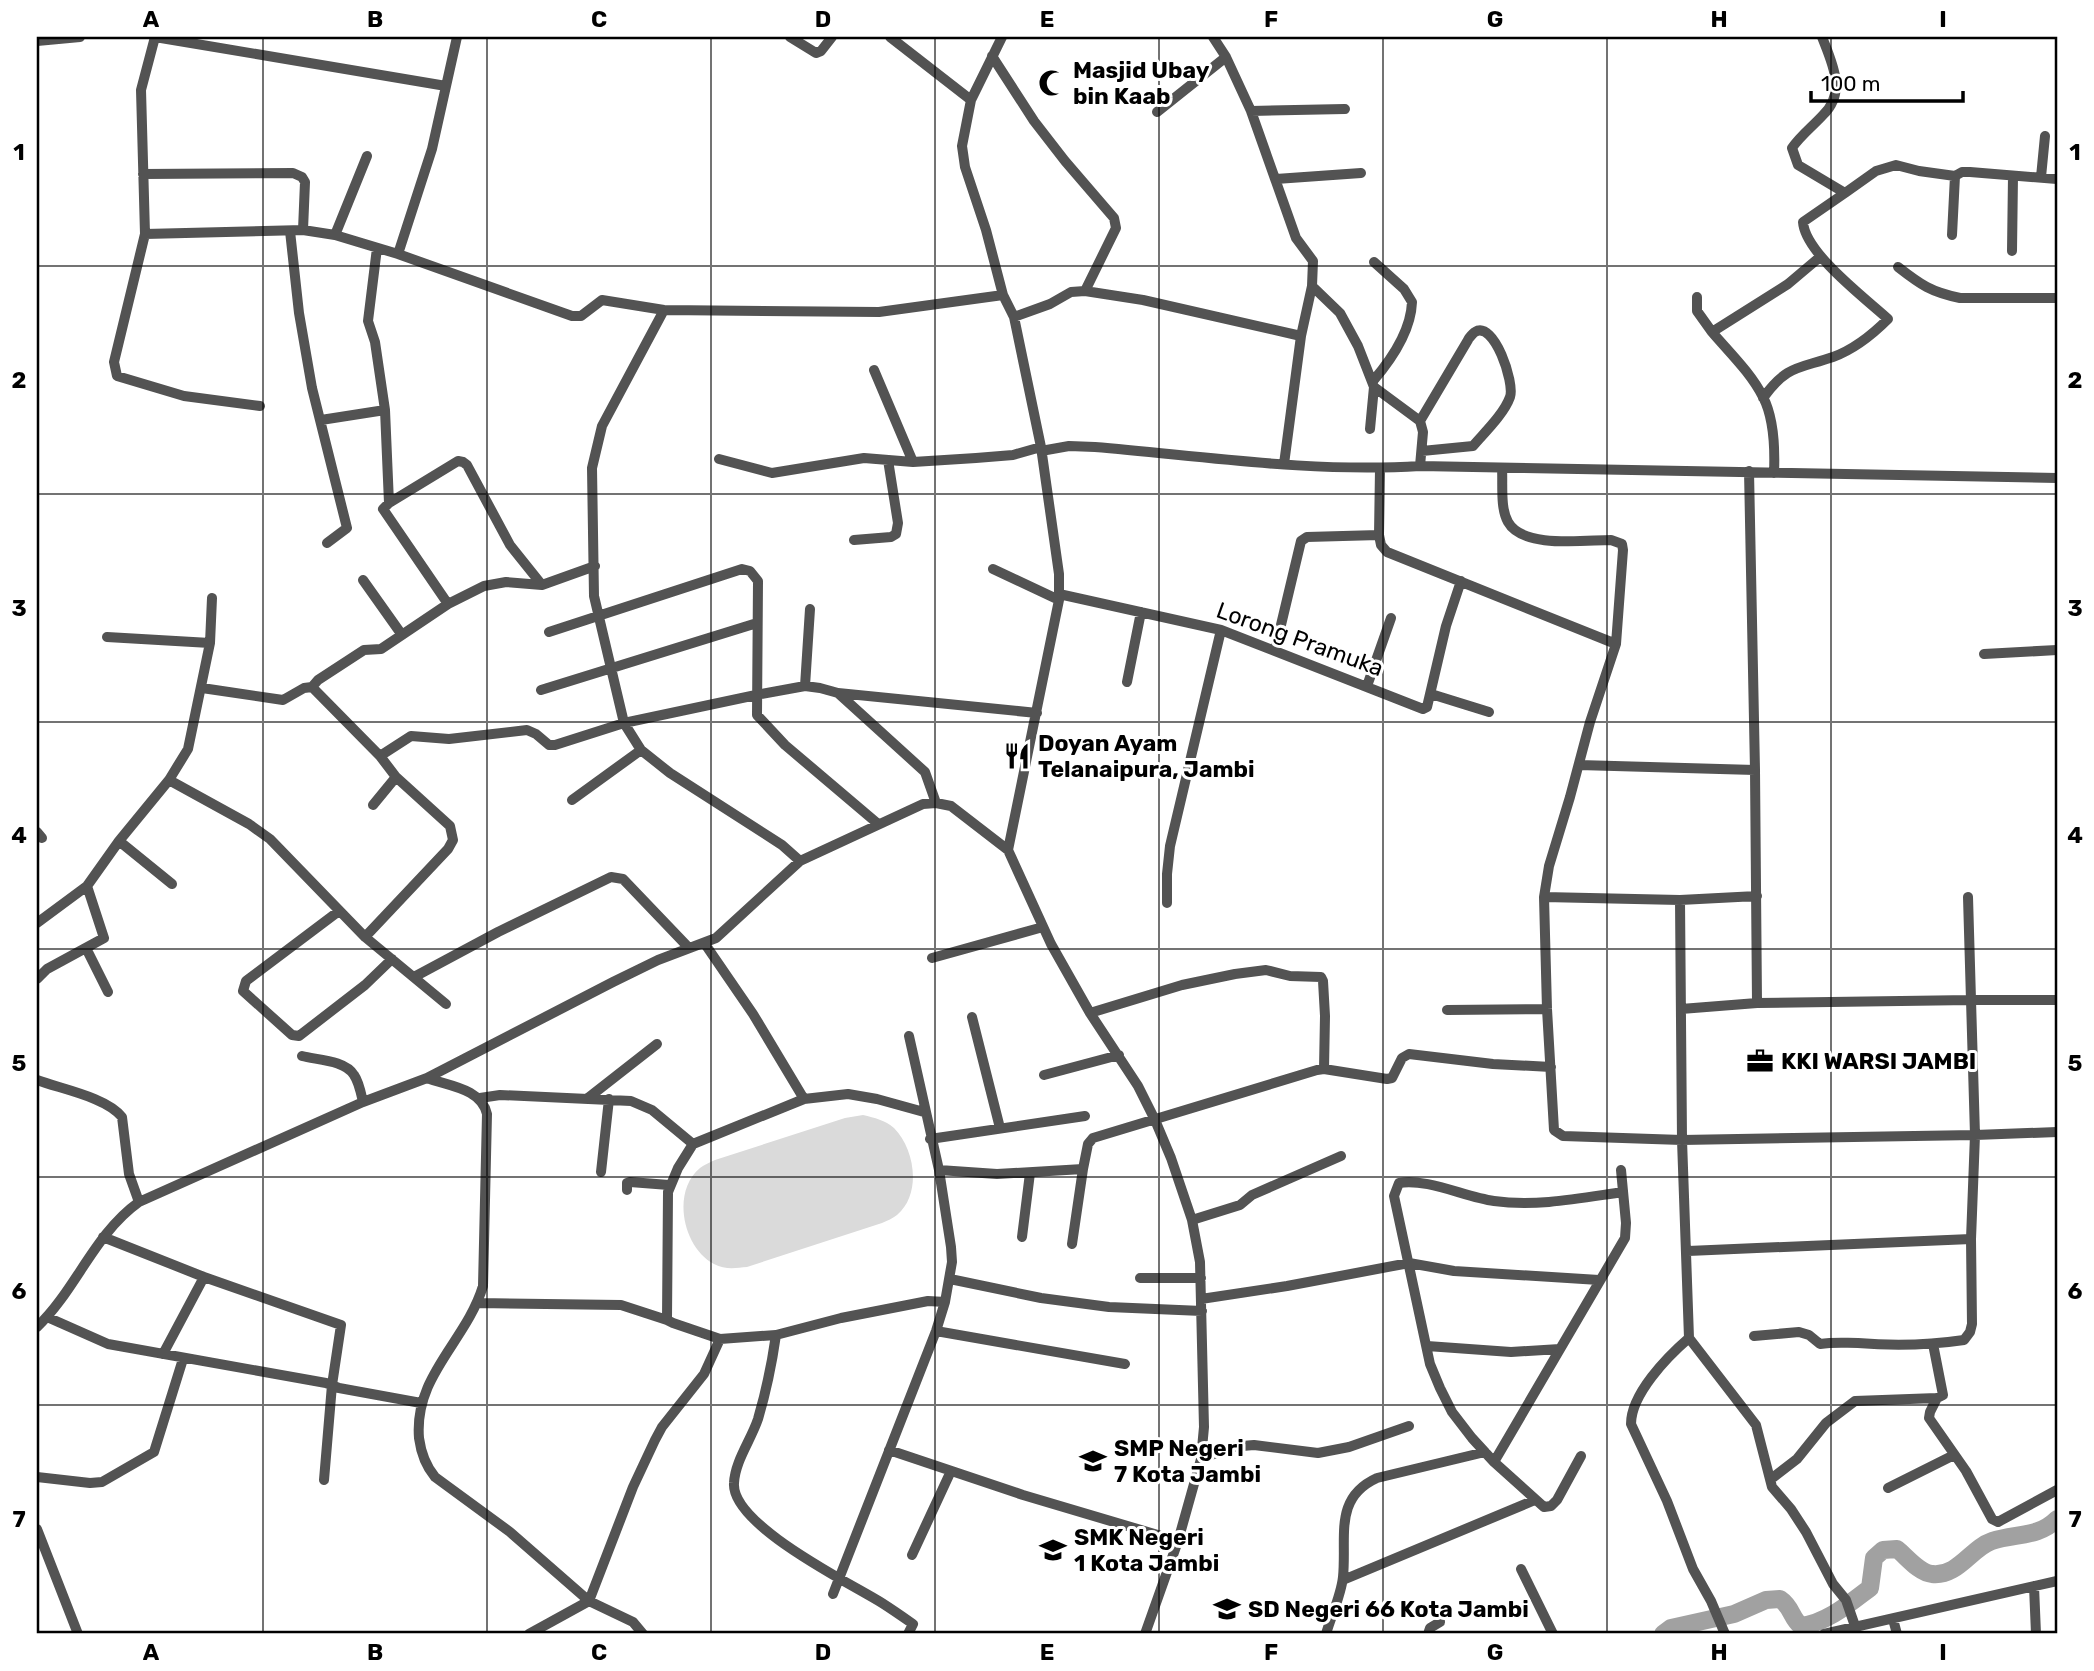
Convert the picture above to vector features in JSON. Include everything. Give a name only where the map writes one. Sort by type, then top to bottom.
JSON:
[{"type":"street","points":[[37,41],[80,37]]},
{"type":"street","points":[[260,407],[184,396],[117,376],[114,362],[145,234],[141,90],[155,37],[446,86]]},
{"type":"street","points":[[398,254],[432,149],[457,37]]},
{"type":"street","points":[[790,37],[816,53],[821,51],[832,37]]},
{"type":"street","points":[[890,37],[971,100]]},
{"type":"street","points":[[1002,37],[971,100],[962,146],[965,167],[986,230],[1003,295],[1014,317],[1041,449],[1059,574],[1059,597],[1008,850]]},
{"type":"street","points":[[1213,37],[1226,57],[1251,111],[1296,238],[1313,261],[1312,286],[1301,337],[1284,464]]},
{"type":"street","points":[[1822,37],[1835,71],[1837,94],[1827,112],[1797,141],[1792,153],[1798,165],[1844,193]]},
{"type":"street","points":[[992,56],[1034,121],[1065,162],[1114,218],[1116,228],[1085,291]]},
{"type":"street","points":[[1157,112],[1226,57]]},
{"type":"street","points":[[1251,111],[1345,109]]},
{"type":"street","points":[[2041,177],[2045,136]]},
{"type":"street","points":[[335,235],[367,156]]},
{"type":"street","points":[[1763,398],[1783,374],[1800,365],[1843,352],[1870,337],[1888,319],[1820,257],[1803,229],[1803,222],[1876,171],[1896,165],[1955,176],[1970,172],[2057,179]]},
{"type":"street","points":[[143,174],[293,173],[302,177],[304,182],[303,230]]},
{"type":"street","points":[[1276,179],[1361,173]]},
{"type":"street","points":[[1952,235],[1955,176]]},
{"type":"street","points":[[2012,176],[2012,251]]},
{"type":"street","points":[[145,234],[303,230],[335,235],[398,254],[572,316],[581,316],[603,300],[664,310],[879,312],[1003,295]]},
{"type":"street","points":[[290,231],[303,339],[347,528],[327,542]]},
{"type":"street","points":[[377,248],[368,321],[375,342],[386,410],[390,503]]},
{"type":"street","points":[[1712,332],[1788,284],[1820,257]]},
{"type":"street","points":[[1373,384],[1407,326],[1412,302],[1405,289],[1374,262]]},
{"type":"street","points":[[1898,267],[1932,291],[1960,298],[2057,298]]},
{"type":"street","points":[[1312,286],[1340,313],[1358,346],[1373,384],[1370,429]]},
{"type":"street","points":[[1014,317],[1050,304],[1072,292],[1085,291],[1143,300],[1301,337]]},
{"type":"street","points":[[1697,297],[1697,311],[1763,398],[1775,443],[1774,472]]},
{"type":"street","points":[[664,310],[602,426],[592,468],[594,596],[624,723],[640,750],[670,773],[782,845],[800,861]]},
{"type":"street","points":[[1420,421],[1468,340],[1474,332],[1485,332],[1494,341],[1509,372],[1510,397],[1490,428],[1473,446],[1422,451]]},
{"type":"street","points":[[874,370],[914,462]]},
{"type":"street","points":[[1373,384],[1420,421],[1423,432],[1420,466]]},
{"type":"street","points":[[321,420],[386,410]]},
{"type":"street","points":[[719,459],[772,473],[864,458],[914,462],[1013,455],[1069,446],[1380,469],[1420,466],[2057,478]]},
{"type":"street","points":[[854,540],[891,537],[896,534],[898,523],[888,460]]},
{"type":"street","points":[[448,604],[383,509],[452,462],[463,461],[510,545],[542,585]]},
{"type":"street","points":[[1502,468],[1507,522],[1515,530],[1530,538],[1611,540],[1622,544],[1623,550],[1615,644],[1549,866],[1544,897],[1552,1124],[1558,1135],[1682,1140],[2057,1132]]},
{"type":"street","points":[[1380,469],[1379,536],[1381,545],[1394,556],[1615,644]]},
{"type":"street","points":[[1749,471],[1757,1003]]},
{"type":"street","points":[[1275,650],[1301,541],[1307,537],[1379,536]]},
{"type":"street","points":[[202,688],[283,700],[304,688],[312,687],[318,680],[364,650],[381,649],[448,604],[484,586],[506,582],[542,585],[594,566]]},
{"type":"street","points":[[549,632],[745,569],[750,571],[758,581],[757,715],[785,745],[877,824]]},
{"type":"street","name":"Lorong Pramuka","points":[[993,569],[1059,597],[1221,630],[1421,709],[1427,707],[1431,694]]},
{"type":"street","points":[[363,580],[402,635]]},
{"type":"street","points":[[1461,581],[1446,626],[1431,694],[1489,712]]},
{"type":"street","points":[[37,923],[87,886],[119,841],[169,780],[188,748],[210,643],[212,598]]},
{"type":"street","points":[[805,686],[810,609]]},
{"type":"street","points":[[1127,682],[1141,612]]},
{"type":"street","points":[[1367,686],[1391,618]]},
{"type":"street","points":[[541,690],[757,623]]},
{"type":"street","points":[[1167,903],[1170,846],[1221,630]]},
{"type":"street","points":[[107,637],[210,643]]},
{"type":"street","points":[[1984,654],[2057,650]]},
{"type":"street","points":[[380,757],[411,736],[449,739],[527,730],[549,746],[555,745],[624,723],[805,686],[838,693],[1037,713]]},
{"type":"street","points":[[312,687],[396,777],[450,826],[453,840],[448,849],[365,937]]},
{"type":"street","points":[[838,693],[925,772],[936,803]]},
{"type":"street","points":[[572,800],[640,750]]},
{"type":"street","points":[[1578,765],[1755,770]]},
{"type":"street","points":[[373,805],[396,777]]},
{"type":"street","points":[[169,780],[249,824],[270,839],[365,937],[446,1004]]},
{"type":"street","points":[[421,1404],[108,1344],[40,1323],[61,1289],[103,1237],[125,1212],[139,1202],[363,1102],[426,1078],[613,982],[705,944],[716,938],[800,861],[923,803],[951,806],[1008,850],[1043,927],[1090,1013],[1138,1086],[1171,1158],[1192,1220],[1201,1278],[1204,1427],[1201,1459],[1178,1541],[1145,1634]]},
{"type":"street","points":[[119,841],[172,884]]},
{"type":"street","points":[[414,977],[498,932],[611,877],[623,879],[690,948]]},
{"type":"street","points":[[37,979],[47,969],[102,940],[104,935],[87,886]]},
{"type":"street","points":[[1544,897],[1680,900],[1756,896]]},
{"type":"street","points":[[1754,1336],[1799,1332],[1809,1335],[1820,1344],[1832,1341],[1933,1343],[1964,1340],[1970,1332],[1975,1135],[1968,897]]},
{"type":"street","points":[[1680,900],[1682,1140],[1689,1338],[1756,1425],[1772,1487],[1806,1532],[1833,1584],[1848,1604],[1855,1626]]},
{"type":"street","points":[[339,911],[246,981],[243,991],[292,1035],[299,1036],[349,999],[392,959]]},
{"type":"street","points":[[932,958],[1043,927]]},
{"type":"street","points":[[705,944],[804,1099]]},
{"type":"street","points":[[86,948],[108,992]]},
{"type":"street","points":[[1090,1013],[1182,985],[1235,974],[1266,970],[1290,976],[1321,977],[1325,1016],[1324,1069]]},
{"type":"street","points":[[1681,1009],[1757,1003],[2057,1000]]},
{"type":"street","points":[[1447,1010],[1547,1009]]},
{"type":"street","points":[[972,1017],[1000,1128]]},
{"type":"street","points":[[832,1594],[936,1331],[950,1279],[951,1247],[939,1170],[909,1036]]},
{"type":"street","points":[[588,1098],[657,1044]]},
{"type":"street","points":[[1044,1075],[1119,1055]]},
{"type":"street","points":[[1072,1244],[1083,1169],[1088,1144],[1093,1138],[1324,1069],[1387,1079],[1395,1075],[1405,1055],[1551,1067]]},
{"type":"street","points":[[302,1056],[340,1064],[349,1069],[355,1076],[363,1102]]},
{"type":"street","points":[[426,1078],[480,1098],[492,1095],[588,1098],[642,1104],[693,1144]]},
{"type":"street","points":[[37,1080],[105,1104],[122,1117],[129,1174],[139,1202]]},
{"type":"street","points":[[667,1320],[669,1185],[693,1144],[804,1099],[848,1094],[924,1112]]},
{"type":"street","points":[[480,1098],[487,1114],[483,1286],[478,1303],[425,1390],[418,1418],[420,1447],[426,1467],[435,1477],[510,1532],[589,1601],[633,1622],[643,1634]]},
{"type":"street","points":[[601,1172],[609,1099]]},
{"type":"street","points":[[930,1139],[1085,1115]]},
{"type":"street","points":[[1192,1220],[1240,1205],[1252,1195],[1341,1156]]},
{"type":"street","points":[[939,1170],[1030,1173],[1083,1169]]},
{"type":"street","points":[[1494,1462],[1625,1238],[1621,1170]]},
{"type":"street","points":[[1022,1237],[1030,1173]]},
{"type":"street","points":[[627,1190],[627,1183],[630,1182],[669,1185]]},
{"type":"street","points":[[1581,1456],[1557,1500],[1551,1506],[1545,1507],[1494,1462],[1452,1412],[1430,1364],[1394,1196],[1399,1183],[1414,1182],[1496,1201],[1555,1202],[1623,1192]]},
{"type":"street","points":[[103,1237],[204,1277],[341,1325],[332,1385],[324,1480]]},
{"type":"street","points":[[1688,1251],[1971,1239]]},
{"type":"street","points":[[950,1279],[1054,1300],[1109,1307],[1201,1305],[1409,1263],[1454,1271],[1599,1280]]},
{"type":"street","points":[[163,1354],[204,1277]]},
{"type":"street","points":[[1140,1278],[1201,1278]]},
{"type":"street","points":[[478,1303],[621,1305],[720,1339],[776,1335],[841,1318],[928,1301],[945,1302]]},
{"type":"street","points":[[936,1331],[1125,1364]]},
{"type":"street","points":[[776,1335],[758,1419],[735,1474],[733,1486],[736,1497],[758,1522],[796,1553],[913,1624],[908,1634]]},
{"type":"street","points":[[1689,1338],[1667,1357],[1655,1374],[1631,1412],[1631,1424],[1667,1501],[1693,1569],[1725,1634]]},
{"type":"street","points":[[529,1634],[589,1601],[655,1440],[662,1427],[704,1374],[720,1339]]},
{"type":"street","points":[[1770,1479],[1797,1460],[1826,1423],[1855,1401],[1937,1398],[1943,1395],[1933,1343]]},
{"type":"street","points":[[1427,1346],[1511,1352],[1560,1349]]},
{"type":"street","points":[[37,1477],[102,1482],[154,1452],[183,1359]]},
{"type":"street","points":[[1937,1398],[1929,1418],[1966,1471],[1992,1519],[1997,1522],[2057,1490]]},
{"type":"street","points":[[1201,1459],[1231,1447],[1254,1445],[1318,1452],[1349,1447],[1409,1426]]},
{"type":"street","points":[[889,1450],[1023,1495],[1178,1541]]},
{"type":"street","points":[[1326,1634],[1343,1580],[1346,1517],[1353,1493],[1363,1484],[1377,1478],[1485,1452]]},
{"type":"street","points":[[1888,1489],[1954,1455]]},
{"type":"street","points":[[912,1555],[951,1471]]},
{"type":"street","points":[[1343,1580],[1535,1500]]},
{"type":"street","points":[[37,1529],[78,1634]]},
{"type":"street","points":[[1521,1569],[1553,1634]]},
{"type":"street","points":[[1824,1634],[2057,1581]]},
{"type":"street","points":[[2034,1586],[2036,1634]]},
{"type":"street","points":[[1428,1634],[1430,1628],[1440,1622],[1437,1608]]},
{"type":"street","points":[[1893,1619],[1897,1634]]},
{"type":"shaded area","points":[[863,1115],[891,1125],[901,1137],[911,1159],[913,1184],[910,1196],[897,1215],[882,1223],[747,1267],[722,1267],[703,1256],[688,1233],[684,1219],[686,1191],[691,1178],[700,1168],[715,1160],[845,1118]]},
{"type":"waterway","points":[[1663,1634],[1671,1628],[1734,1614],[1766,1600],[1780,1599],[1801,1626],[1811,1624],[1838,1612],[1870,1588],[1874,1558],[1883,1550],[1897,1549],[1922,1571],[1941,1574],[1957,1567],[1992,1541],[2034,1532],[2057,1519]]},
{"type":"place","name":"Masjid Ubay bin Kaab","points":[[1052,83]]},
{"type":"place","name":"Doyan Ayam Telanaipura, Jambi","points":[[1017,756]]},
{"type":"place","name":"KKI WARSI JAMBI","points":[[1760,1061]]},
{"type":"place","name":"SMP Negeri 7 Kota Jambi","points":[[1093,1461]]},
{"type":"place","name":"SMK Negeri 1 Kota Jambi","points":[[1053,1550]]},
{"type":"place","name":"SD Negeri 66 Kota Jambi","points":[[1227,1609]]}]
